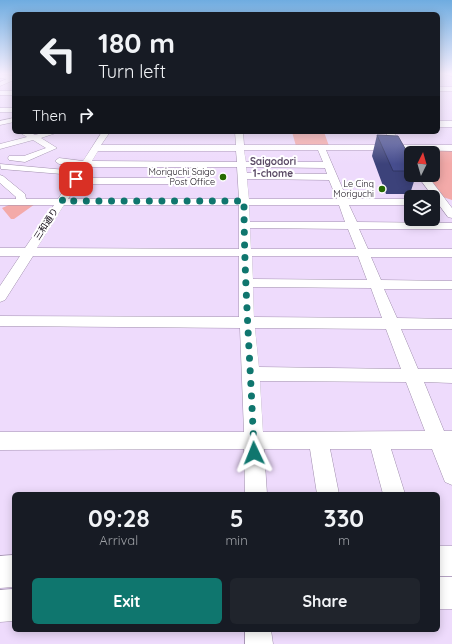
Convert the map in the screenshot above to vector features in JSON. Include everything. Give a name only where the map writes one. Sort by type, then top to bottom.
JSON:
[{"type":"street","points":[[0,110],[12,110]]},
{"type":"street","points":[[440,124],[452,124]]},
{"type":"street","points":[[0,149],[12,158],[25,159],[53,148],[27,134]]},
{"type":"street","points":[[0,149],[47,134]]},
{"type":"street","name":"三和通り","points":[[0,297],[105,134]]},
{"type":"street","points":[[239,134],[244,201],[244,252],[247,284],[247,322],[251,374],[256,492]]},
{"type":"street","points":[[390,134],[404,152]]},
{"type":"street","points":[[321,147],[413,376],[445,440],[452,475]]},
{"type":"street","points":[[96,148],[452,148]]},
{"type":"street","points":[[0,166],[12,158]]},
{"type":"street","points":[[59,161],[80,172],[203,165],[241,170],[331,171]]},
{"type":"street","points":[[0,166],[201,181],[203,165]]},
{"type":"street","points":[[0,178],[20,196],[21,202]]},
{"type":"street","points":[[427,182],[452,215]]},
{"type":"street","points":[[0,202],[404,202]]},
{"type":"street","points":[[244,225],[452,226]]},
{"type":"street","points":[[0,252],[452,253]]},
{"type":"street","points":[[247,284],[452,285]]},
{"type":"street","points":[[0,321],[452,324]]},
{"type":"street","points":[[251,374],[452,376]]},
{"type":"street","points":[[318,440],[328,492]]},
{"type":"street","points":[[378,440],[393,492]]},
{"type":"street","points":[[0,441],[445,440]]},
{"type":"street","points":[[440,561],[452,561]]},
{"type":"street","points":[[0,572],[12,571]]},
{"type":"street","points":[[440,593],[452,593]]},
{"type":"street","points":[[0,606],[12,605]]},
{"type":"street","points":[[258,632],[259,644]]},
{"type":"shaded area","points":[[293,134],[325,134],[329,146],[296,146]]},
{"type":"shaded area","points":[[440,150],[452,150],[452,200],[443,197],[440,193],[440,190],[438,190],[431,182],[440,182]]},
{"type":"shaded area","points":[[11,204],[35,204],[14,219],[11,219],[2,208]]},
{"type":"building","points":[[377,135],[398,136],[404,147],[404,171],[393,171]]},
{"type":"place","name":"Moriguchi Saigo Post Office","points":[[223,177]]},
{"type":"place","name":"Le Cinq Moriguchi","points":[[382,189]]},
{"type":"district","name":"Saigodori 1-chome","points":[[273,166]]},
{"type":"route","points":[[76,179],[62,201],[244,201],[244,252],[247,284],[247,322],[251,374],[254,453]]}]
